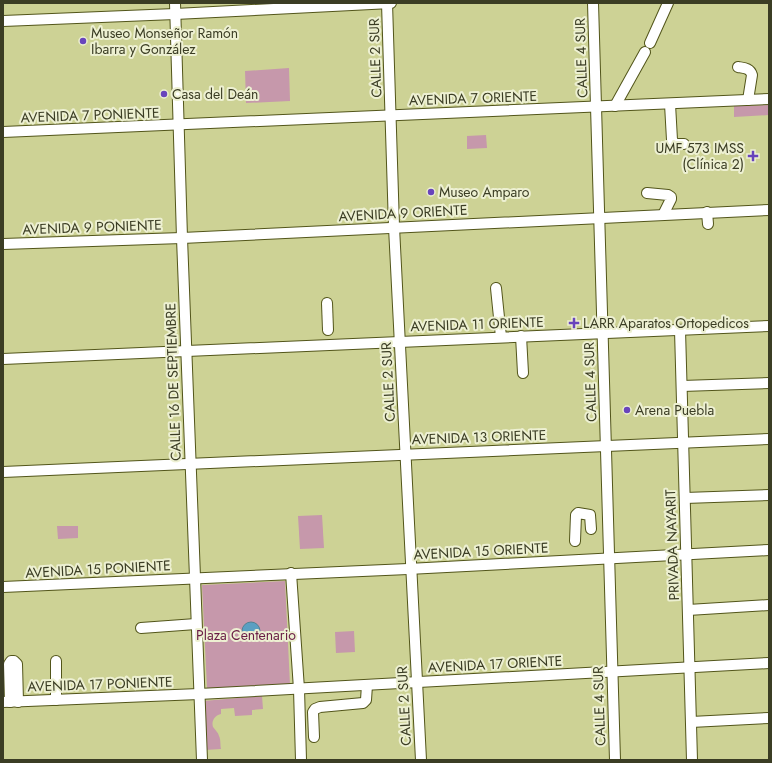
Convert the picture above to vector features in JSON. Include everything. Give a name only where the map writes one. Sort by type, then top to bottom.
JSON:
[{"type":"street","name":"CALLE 16 DE SEPTIEMBRE","points":[[175,3],[194,578],[202,760]]},
{"type":"street","name":"CALLE 2 SUR","points":[[387,3],[394,227],[421,760]]},
{"type":"street","points":[[3,21],[392,3]]},
{"type":"street","name":"CALLE 4 SUR","points":[[593,3],[615,760]]},
{"type":"street","points":[[615,106],[647,48],[668,3]]},
{"type":"street","points":[[738,67],[749,69],[751,71],[752,75],[748,100]]},
{"type":"street","name":"AVENIDA 7 ORIENTE","points":[[179,122],[391,115],[769,99]]},
{"type":"street","points":[[670,104],[672,140],[675,144],[684,144]]},
{"type":"street","name":"AVENIDA 7 PONIENTE","points":[[3,132],[179,122]]},
{"type":"street","points":[[647,192],[671,196],[663,215]]},
{"type":"street","name":"AVENIDA 9 ORIENTE","points":[[182,238],[769,210]]},
{"type":"street","points":[[707,212],[708,224]]},
{"type":"street","name":"AVENIDA 9 PONIENTE","points":[[3,244],[182,238]]},
{"type":"street","points":[[496,288],[501,337]]},
{"type":"street","points":[[327,303],[329,337]]},
{"type":"street","name":"AVENIDA 11 ORIENTE","points":[[3,359],[186,350],[329,337],[400,342],[603,333],[726,323],[769,326]]},
{"type":"street","name":"PRIVADA NAYARIT","points":[[687,326],[682,386],[692,760]]},
{"type":"street","points":[[521,336],[523,373]]},
{"type":"street","points":[[682,386],[769,383]]},
{"type":"street","name":"AVENIDA 13 ORIENTE","points":[[3,472],[769,439]]},
{"type":"street","points":[[685,498],[769,495]]},
{"type":"street","points":[[575,541],[576,515],[578,513],[590,515],[591,529]]},
{"type":"street","points":[[575,529],[608,531]]},
{"type":"street","name":"AVENIDA 15 ORIENTE","points":[[194,578],[769,550]]},
{"type":"street","points":[[291,573],[299,689],[301,760]]},
{"type":"street","name":"AVENIDA 15 PONIENTE","points":[[3,587],[194,578]]},
{"type":"street","points":[[688,610],[769,605]]},
{"type":"street","points":[[141,628],[196,624]]},
{"type":"street","points":[[56,661],[56,700]]},
{"type":"street","name":"AVENIDA 17 ORIENTE","points":[[199,694],[769,663]]},
{"type":"street","points":[[314,737],[312,712],[320,707],[363,703],[366,700],[366,685]]},
{"type":"street","name":"AVENIDA 17 PONIENTE","points":[[11,702],[199,694]]},
{"type":"street","points":[[691,722],[769,718]]},
{"type":"green space","points":[[289,68],[290,101],[246,103],[245,71]]},
{"type":"green space","points":[[769,105],[769,115],[734,117],[734,106]]},
{"type":"green space","points":[[486,135],[487,148],[467,149],[467,136]]},
{"type":"green space","points":[[322,515],[324,548],[300,549],[298,516]]},
{"type":"green space","points":[[57,526],[78,526],[78,538],[58,539]]},
{"type":"green space","name":"Plaza Centenario","points":[[285,581],[290,685],[207,688],[202,585]]},
{"type":"green space","points":[[354,631],[355,652],[336,653],[335,632]]},
{"type":"green space","points":[[262,696],[263,709],[252,710],[252,715],[235,716],[234,708],[221,709],[221,714],[214,719],[213,727],[220,738],[221,749],[205,750],[203,701]]},
{"type":"water","points":[[247,622],[255,622],[260,627],[258,638],[255,640],[247,640],[242,635],[242,627]]},
{"type":"place","name":"Museo Monseñor Ramón Ibarra y González","points":[[83,41]]},
{"type":"place","name":"Casa del Deán","points":[[164,94]]},
{"type":"place","name":"UMF 573 IMSS (Clínica 2)","points":[[753,156]]},
{"type":"place","name":"Museo Amparo","points":[[431,192]]},
{"type":"place","name":"LARR Aparatos Ortopedicos","points":[[574,323]]},
{"type":"place","name":"Arena Puebla","points":[[627,410]]}]
